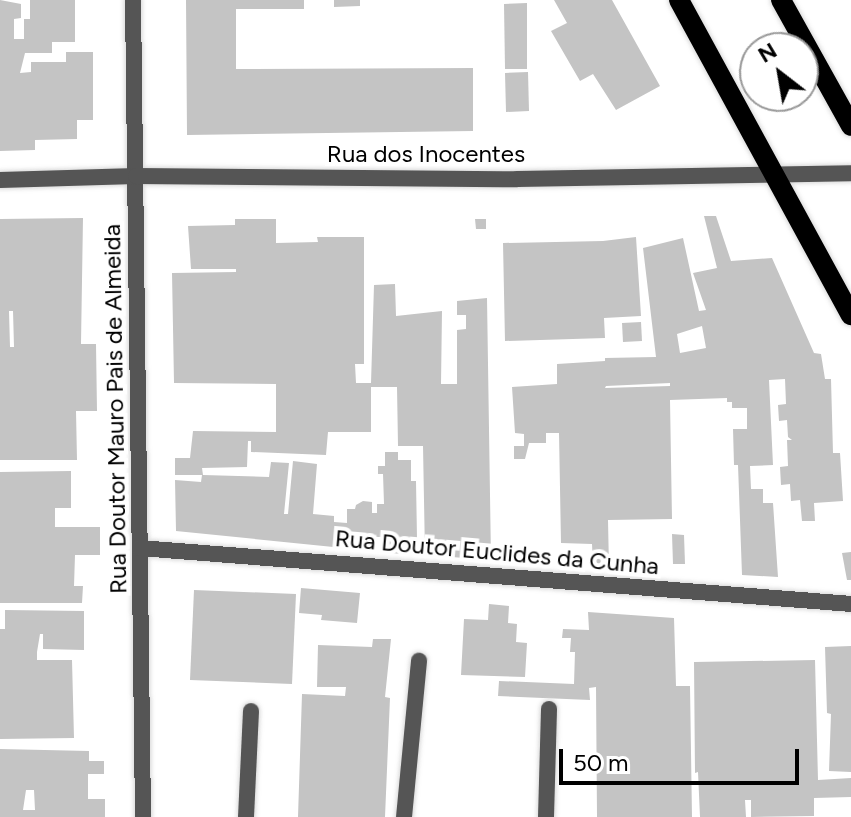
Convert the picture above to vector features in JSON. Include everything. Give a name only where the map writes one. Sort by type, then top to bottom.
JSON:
[{"type":"main road","points":[[679,0],[851,315]]},
{"type":"main road","points":[[781,0],[851,126]]},
{"type":"street","name":"Rua Doutor Mauro Pais de Almeida","points":[[133,0],[143,817]]},
{"type":"street","name":"Rua dos Inocentes","points":[[0,180],[136,176],[517,179],[851,173]]},
{"type":"street","name":"Rua Doutor Euclides da Cunha","points":[[140,548],[851,604]]},
{"type":"street","points":[[404,817],[419,661]]},
{"type":"street","points":[[546,817],[549,709]]},
{"type":"street","points":[[246,817],[251,711]]},
{"type":"building","points":[[0,0],[21,4],[21,18],[14,19],[14,39],[24,39],[24,19],[30,19],[30,0],[75,0],[75,42],[52,42],[52,53],[25,53],[20,73],[31,72],[31,62],[66,62],[66,52],[93,52],[93,120],[77,120],[77,139],[35,140],[35,150],[0,151]]},
{"type":"building","points":[[186,0],[304,0],[304,9],[236,9],[236,69],[473,68],[473,131],[187,135]]},
{"type":"building","points":[[334,0],[360,0],[360,6],[334,7]]},
{"type":"building","points":[[554,0],[612,0],[660,86],[616,110],[593,74],[580,81],[551,31],[567,23]]},
{"type":"building","points":[[527,3],[527,69],[505,69],[504,4]]},
{"type":"building","points":[[528,72],[529,111],[506,112],[505,73]]},
{"type":"building","points":[[704,216],[716,216],[731,261],[772,258],[814,353],[821,354],[825,379],[831,379],[833,453],[840,453],[843,501],[814,503],[815,521],[802,521],[800,500],[791,501],[790,484],[781,485],[780,467],[788,466],[787,440],[792,440],[788,437],[787,420],[779,421],[778,405],[786,404],[785,379],[769,380],[773,465],[750,466],[751,489],[763,489],[763,503],[773,503],[778,577],[742,575],[738,465],[734,465],[733,429],[747,429],[747,408],[732,408],[732,402],[727,402],[727,398],[670,400],[672,519],[608,520],[609,568],[593,566],[592,544],[561,543],[559,433],[546,433],[546,443],[529,443],[525,459],[514,459],[514,446],[524,446],[524,434],[515,433],[512,387],[557,384],[557,364],[605,361],[605,358],[656,357],[643,248],[683,238],[699,311],[706,310],[693,273],[717,268]],"holes":[[[702,326],[706,348],[680,353],[677,334]],[[670,383],[670,386],[605,388],[606,386]]]},
{"type":"building","points":[[83,218],[81,344],[96,344],[97,411],[76,411],[77,460],[0,460],[0,219]],"holes":[[[9,311],[13,311],[14,347],[10,347]]]},
{"type":"building","points":[[235,219],[276,219],[276,243],[318,242],[317,237],[364,237],[364,364],[355,364],[356,383],[371,383],[374,285],[395,284],[396,316],[442,311],[441,384],[457,384],[457,330],[466,329],[466,315],[457,315],[457,301],[487,298],[491,560],[425,555],[423,446],[398,446],[397,387],[371,387],[371,432],[328,432],[326,455],[251,452],[251,441],[248,441],[247,467],[202,468],[203,475],[269,477],[271,462],[289,463],[284,514],[288,514],[293,461],[317,464],[313,514],[334,516],[334,522],[347,523],[347,509],[355,509],[363,501],[372,502],[372,513],[377,513],[377,504],[384,504],[383,474],[378,474],[378,466],[385,466],[385,452],[398,452],[398,460],[411,460],[411,481],[416,481],[417,538],[400,538],[400,554],[385,552],[384,537],[373,537],[373,551],[176,531],[175,480],[201,482],[202,475],[175,475],[175,458],[190,458],[193,431],[276,432],[276,384],[174,383],[172,273],[236,272],[236,269],[191,269],[188,226],[235,225]]},
{"type":"building","points":[[475,219],[486,219],[486,229],[476,229]]},
{"type":"building","points":[[636,237],[641,316],[604,318],[605,338],[505,341],[503,243],[603,241]]},
{"type":"building","points":[[641,322],[642,341],[623,342],[622,323]]},
{"type":"building","points":[[71,471],[71,508],[55,508],[55,527],[100,527],[100,555],[75,555],[74,586],[83,586],[82,603],[0,603],[0,472]]},
{"type":"building","points":[[672,534],[684,535],[685,564],[673,564]]},
{"type":"building","points":[[851,552],[851,580],[847,580],[842,553]]},
{"type":"building","points":[[301,588],[360,593],[357,623],[321,620],[322,615],[299,613]]},
{"type":"building","points":[[194,590],[296,594],[292,684],[190,680]]},
{"type":"building","points":[[489,604],[509,606],[508,623],[517,624],[516,642],[527,643],[525,677],[461,675],[464,619],[488,620]]},
{"type":"building","points":[[5,610],[84,611],[84,650],[43,649],[43,634],[40,634],[37,652],[37,660],[72,660],[74,738],[0,739],[0,629],[5,629]]},
{"type":"building","points":[[588,612],[674,618],[676,686],[690,686],[692,817],[597,817],[596,687],[589,688],[590,700],[498,696],[499,681],[574,684],[575,652],[570,652],[571,638],[562,638],[563,629],[589,630]]},
{"type":"building","points":[[373,639],[391,639],[385,697],[390,698],[385,817],[298,817],[302,694],[345,696],[346,687],[317,687],[318,645],[372,647]]},
{"type":"building","points":[[851,646],[851,772],[829,771],[831,714],[827,713],[825,647]]},
{"type":"building","points":[[815,660],[818,780],[851,778],[851,797],[814,798],[814,816],[751,817],[751,800],[745,800],[746,817],[700,817],[698,772],[695,773],[694,662]]},
{"type":"building","points":[[0,749],[89,751],[89,761],[104,761],[104,774],[88,774],[88,799],[105,799],[105,817],[0,817]],"holes":[[[26,790],[34,790],[35,810],[23,810]]]}]
